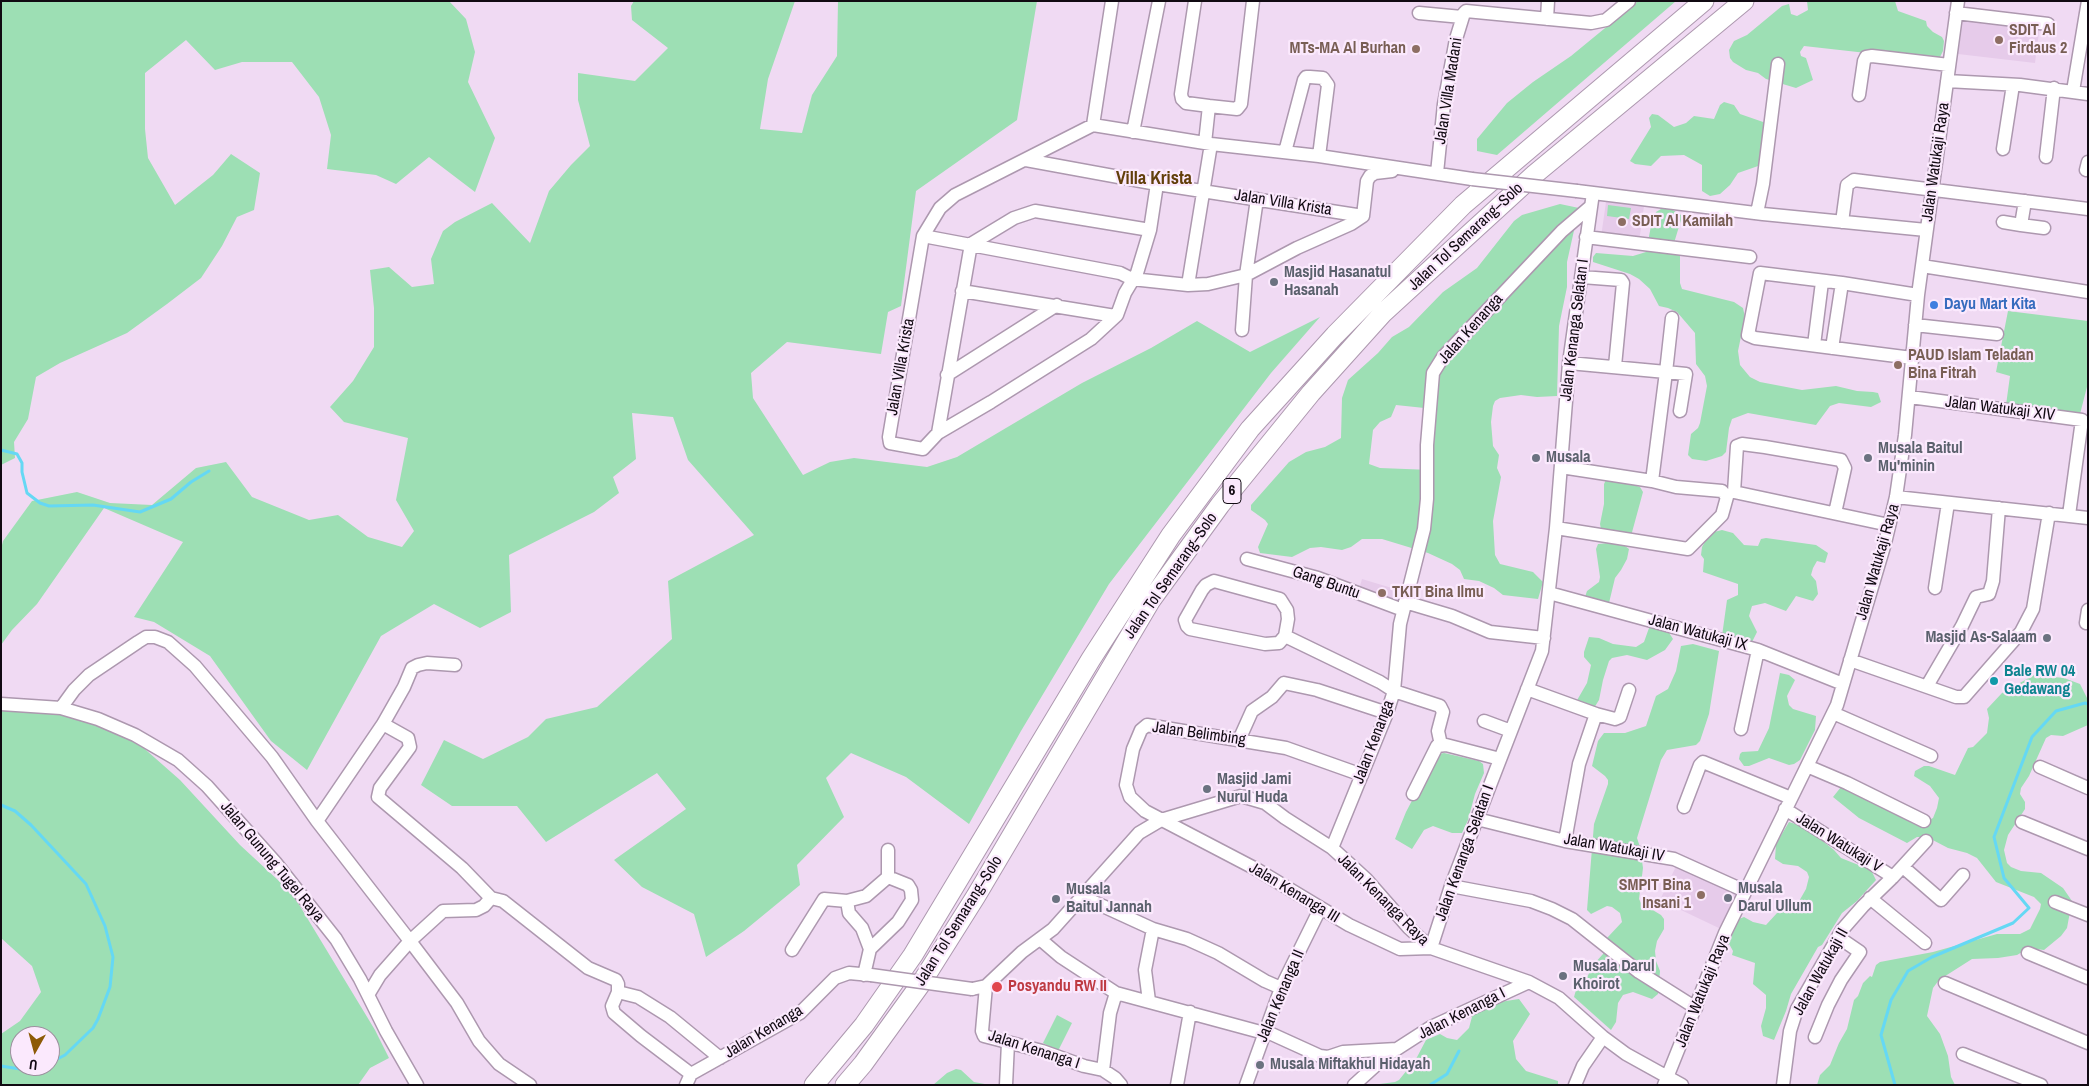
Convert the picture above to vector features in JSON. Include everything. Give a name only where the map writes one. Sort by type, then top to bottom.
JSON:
[{"type":"highway","name":"Jalan Tol Semarang–Solo","points":[[814,1085],[864,1025],[913,955],[1086,668],[1171,535],[1250,429],[1335,335],[1463,205],[1704,1]]},
{"type":"highway","name":"Jalan Tol Semarang–Solo","points":[[845,1085],[863,1064],[920,985],[976,896],[1151,600],[1220,505],[1311,393],[1384,313],[1535,174],[1744,1]]},
{"type":"street","points":[[1112,1],[1093,125],[1208,144],[1319,156],[1472,179],[1760,213],[1926,230]]},
{"type":"street","points":[[1133,132],[1159,1]]},
{"type":"street","points":[[1195,1],[1181,94],[1182,99],[1186,103],[1237,110],[1241,104],[1253,1]]},
{"type":"street","points":[[1547,19],[1548,1]]},
{"type":"street","points":[[1419,13],[1598,22],[1606,20],[1629,1]]},
{"type":"street","points":[[2073,91],[2088,1]]},
{"type":"street","points":[[1957,7],[2048,24]]},
{"type":"street","name":"Jalan Watukaji Raya","points":[[1666,1081],[1725,933],[1833,713],[1889,525],[1896,497],[1910,397],[1918,295],[1957,7]]},
{"type":"street","name":"Jalan Villa Madani","points":[[1437,173],[1444,104],[1456,39],[1464,14]]},
{"type":"street","points":[[1859,95],[1866,57],[1872,56],[1949,66]]},
{"type":"street","points":[[1760,213],[1778,64]]},
{"type":"street","points":[[1286,152],[1304,80],[1306,77],[1323,78],[1328,84],[1319,156]]},
{"type":"street","points":[[1947,81],[2013,84],[2088,94]]},
{"type":"street","points":[[2003,149],[2013,84]]},
{"type":"street","points":[[2046,157],[2054,88]]},
{"type":"street","points":[[1188,285],[1204,190],[1209,106]]},
{"type":"street","name":"Jalan Villa Krista","points":[[1093,125],[955,195],[940,208],[923,236],[889,436],[890,443],[923,449],[938,433],[992,402],[1091,339],[1115,316],[1119,312],[1132,279],[1138,273],[1150,230],[1158,184]]},
{"type":"street","name":"Jalan Villa Krista","points":[[1026,160],[1158,184],[1363,216]]},
{"type":"street","points":[[1363,216],[1367,182],[1370,176],[1384,172],[1420,171]]},
{"type":"street","points":[[1842,222],[1846,190],[1852,181],[1933,189],[2088,209]]},
{"type":"street","name":"Jalan Kenanga Selatan I","points":[[1431,948],[1451,886],[1542,651],[1556,528],[1569,363],[1593,193]]},
{"type":"street","points":[[1242,330],[1246,275],[1257,199]]},
{"type":"street","points":[[2021,225],[2025,201]]},
{"type":"street","name":"Jalan Kenanga","points":[[1332,848],[1387,713],[1394,691],[1400,624],[1424,529],[1427,499],[1427,445],[1433,373],[1443,357],[1549,245],[1590,207]]},
{"type":"street","points":[[938,433],[971,244],[1014,218],[1035,211],[1150,230]]},
{"type":"street","name":"Jalan Villa Krista","points":[[923,236],[1120,273],[1132,279],[1188,285],[1216,283],[1246,275],[1297,248],[1351,224],[1363,216]]},
{"type":"street","points":[[2003,222],[2044,228]]},
{"type":"street","points":[[1586,237],[1750,258]]},
{"type":"street","points":[[1922,266],[2088,292]]},
{"type":"street","points":[[1912,358],[1755,338],[1749,337],[1748,334],[1760,273],[1918,295]]},
{"type":"street","points":[[1582,276],[1621,280],[1624,283],[1614,366]]},
{"type":"street","points":[[1814,345],[1822,282]]},
{"type":"street","points":[[1832,348],[1842,283]]},
{"type":"street","points":[[962,292],[1115,316]]},
{"type":"street","points":[[947,375],[1057,306]]},
{"type":"street","points":[[1652,481],[1672,318]]},
{"type":"street","points":[[1915,325],[1997,334]]},
{"type":"street","points":[[1569,363],[1686,374],[1680,411]]},
{"type":"street","name":"Jalan Watukaji XIV","points":[[1910,397],[2082,420],[2069,515]]},
{"type":"street","points":[[1835,513],[1845,468],[1841,460],[1765,447],[1742,444],[1737,446],[1734,492],[1889,525]]},
{"type":"street","points":[[1556,528],[1685,549],[1692,546],[1722,515],[1727,497],[1722,491],[1676,487],[1652,481],[1561,467]]},
{"type":"street","points":[[1896,497],[2088,518]]},
{"type":"street","points":[[1935,588],[1948,503]]},
{"type":"street","points":[[1927,686],[1976,597],[1989,594],[1999,508]]},
{"type":"street","points":[[1850,660],[1956,697],[1964,697],[2021,632],[2033,609],[2048,513]]},
{"type":"street","name":"Gang Buntu","points":[[1247,558],[1318,578],[1404,606]]},
{"type":"street","points":[[1214,581],[1280,599],[1287,610],[1288,619],[1285,636],[1279,643],[1265,644],[1190,629],[1186,626],[1185,620],[1202,590],[1206,585],[1214,581]]},
{"type":"street","name":"Jalan Watukaji IX","points":[[1548,593],[1758,650],[1843,684]]},
{"type":"street","points":[[1404,606],[1452,616],[1490,632],[1544,638]]},
{"type":"street","points":[[1285,636],[1380,682],[1394,691],[1440,706],[1444,712],[1438,731],[1441,745]]},
{"type":"street","points":[[61,708],[74,690],[89,675],[138,642],[146,638],[162,638],[177,649],[195,666],[272,757],[316,821],[457,1003],[479,1041],[499,1064],[530,1085]]},
{"type":"street","points":[[1741,729],[1758,650]]},
{"type":"street","points":[[316,821],[383,724],[404,687],[412,668],[426,663],[456,665]]},
{"type":"street","points":[[1239,740],[1252,712],[1272,697],[1284,683],[1317,690],[1387,713]]},
{"type":"street","points":[[1527,689],[1615,719],[1620,718],[1630,690]]},
{"type":"street","name":"Jalan Gunung Tugel Raya","points":[[1,704],[61,708],[98,719],[135,735],[178,760],[207,786],[275,862],[336,939],[418,1085]]},
{"type":"street","points":[[1833,713],[1931,756]]},
{"type":"street","points":[[1566,841],[1579,764],[1596,714]]},
{"type":"street","points":[[1484,721],[1511,731]]},
{"type":"street","points":[[383,724],[408,738],[410,747],[380,788],[378,797],[462,868],[491,898],[503,901],[588,968],[616,980],[618,992],[612,1006],[614,1013],[689,1079]]},
{"type":"street","name":"Jalan Belimbing","points":[[1162,820],[1145,811],[1130,797],[1126,785],[1133,749],[1141,730],[1147,725],[1286,748],[1362,776]]},
{"type":"street","points":[[1413,794],[1435,749],[1441,745],[1500,759]]},
{"type":"street","name":"Jalan Watukaji V","points":[[1684,807],[1700,764],[1703,762],[1788,804],[1893,877]]},
{"type":"street","points":[[1808,766],[1924,820]]},
{"type":"street","points":[[2040,767],[2088,788]]},
{"type":"street","name":"Jalan Kenanga Raya","points":[[986,986],[1022,952],[1052,929],[1139,833],[1162,820],[1241,796],[1265,803],[1332,848],[1366,879],[1409,928],[1431,948],[1528,982]]},
{"type":"street","name":"Jalan Kenanga III","points":[[1162,820],[1256,869],[1363,933],[1400,949],[1431,948]]},
{"type":"street","name":"Jalan Watukaji IV","points":[[1477,820],[1566,841],[1674,859],[1745,891]]},
{"type":"street","points":[[2022,822],[2088,849]]},
{"type":"street","name":"Jalan Watukaji II","points":[[1783,1085],[1790,1031],[1797,1009],[1838,937],[1870,898],[1903,867],[1926,841]]},
{"type":"street","points":[[792,950],[824,899],[847,901],[866,896],[888,877],[888,850]]},
{"type":"street","points":[[1903,867],[1941,900],[1964,875]]},
{"type":"street","points":[[870,949],[898,922],[912,900],[911,890],[908,885],[888,877]]},
{"type":"street","points":[[1451,886],[1531,900],[1552,909],[1572,919],[1639,972],[1696,1008]]},
{"type":"street","points":[[1081,896],[1153,929],[1187,939],[1218,953],[1265,981],[1281,988]]},
{"type":"street","points":[[368,994],[380,974],[410,941],[443,911],[476,910],[484,906],[491,898]]},
{"type":"street","points":[[1870,898],[1925,943]]},
{"type":"street","points":[[847,901],[849,913],[862,928],[870,949],[868,975],[972,989],[986,986]]},
{"type":"street","points":[[2055,902],[2088,915]]},
{"type":"street","name":"Jalan Kenanga II","points":[[1246,1085],[1281,988],[1320,909]]},
{"type":"street","points":[[1149,1001],[1145,970],[1153,929]]},
{"type":"street","points":[[1815,1037],[1841,980],[1860,952],[1838,937]]},
{"type":"street","name":"Jalan Kenanga I","points":[[1040,939],[1061,957],[1116,993],[1265,1032],[1320,1056],[1328,1057],[1343,1052],[1397,1049]]},
{"type":"street","points":[[2028,953],[2088,978]]},
{"type":"street","name":"Jalan Kenanga","points":[[689,1079],[720,1058],[800,1013],[835,978],[848,973],[868,975]]},
{"type":"street","points":[[1528,982],[1559,998],[1603,1037],[1666,1081],[1682,1085]]},
{"type":"street","name":"Jalan Kenanga I","points":[[1354,1085],[1397,1049],[1447,1019],[1528,982]]},
{"type":"street","points":[[1945,983],[2088,1043]]},
{"type":"street","name":"Jalan Kenanga I","points":[[986,986],[982,1034],[984,1036],[1042,1051],[1084,1066],[1103,1070],[1115,1078],[1121,1085]]},
{"type":"street","points":[[618,992],[638,997],[670,1017],[720,1058]]},
{"type":"street","name":"Jalan Kenanga I","points":[[1103,1070],[1110,1013],[1116,993]]},
{"type":"street","points":[[1177,1085],[1190,1012]]},
{"type":"street","points":[[1575,1085],[1583,1066],[1603,1037]]},
{"type":"street","points":[[1006,1085],[1008,1043]]},
{"type":"street","points":[[1963,1054],[2041,1085]]},
{"type":"shaded area","name":"SDIT Al Firdaus 2","points":[[1964,15],[2040,25],[2035,63],[1958,54]]},
{"type":"shaded area","name":"SDIT Al Kamilah","points":[[1606,202],[1644,206],[1639,242],[1601,237]]},
{"type":"shaded area","name":"TKIT Bina Ilmu","points":[[1362,579],[1405,592],[1401,606],[1358,593]]},
{"type":"shaded area","name":"SMPIT Bina Insani 1","points":[[1679,860],[1741,891],[1723,930],[1660,900]]},
{"type":"green space","points":[[1,1],[449,1],[466,19],[475,52],[468,82],[495,138],[475,192],[429,157],[396,184],[376,175],[327,169],[331,135],[319,97],[292,62],[242,62],[215,70],[186,40],[145,73],[145,129],[148,158],[175,205],[213,175],[231,154],[260,173],[254,210],[237,217],[222,246],[201,278],[127,333],[60,363],[36,377],[28,419],[14,442],[15,458],[1,465]]},
{"type":"green space","points":[[634,1],[795,1],[768,79],[760,129],[802,133],[812,95],[837,56],[838,1],[1037,1],[1017,120],[916,191],[901,306],[888,312],[881,354],[787,342],[751,373],[753,398],[803,475],[830,462],[854,458],[927,467],[957,457],[1082,383],[1151,348],[1197,321],[1250,352],[1320,317],[1271,373],[1109,584],[1021,731],[969,824],[906,777],[851,753],[826,778],[844,817],[797,865],[800,885],[744,931],[706,957],[694,914],[642,887],[614,860],[686,809],[657,773],[546,842],[517,806],[452,806],[421,785],[444,740],[483,759],[528,737],[546,719],[597,707],[672,639],[668,581],[754,535],[688,460],[673,417],[632,413],[636,459],[613,477],[619,493],[594,512],[509,555],[511,612],[480,628],[434,604],[381,636],[307,770],[271,741],[210,656],[154,622],[134,617],[183,542],[104,508],[37,604],[12,630],[1,645],[1,549],[3,541],[32,501],[77,492],[110,503],[152,505],[196,468],[226,462],[252,497],[309,520],[338,515],[368,537],[402,547],[414,531],[396,500],[408,438],[344,422],[330,407],[353,381],[374,347],[374,308],[370,270],[389,267],[412,287],[434,284],[431,259],[443,231],[455,222],[492,203],[530,243],[549,191],[590,146],[578,100],[578,73],[635,81],[668,48],[632,20],[631,6]]},
{"type":"green space","points":[[1638,1],[1676,1],[1497,155],[1477,151],[1477,139],[1507,103],[1533,82],[1571,56]]},
{"type":"green space","points":[[1807,1],[1895,1],[1898,11],[1926,21],[1927,26],[1933,32],[1942,37],[1944,41],[1943,51],[1938,61],[1804,46],[1800,52],[1801,56],[1806,58],[1813,80],[1796,88],[1766,79],[1758,73],[1746,70],[1733,62],[1730,58],[1729,50],[1734,41],[1747,35],[1782,6],[1789,4],[1791,14],[1797,16],[1808,10]]},
{"type":"green space","points":[[1724,102],[1734,105],[1740,114],[1766,123],[1761,165],[1738,173],[1730,185],[1720,194],[1710,196],[1702,191],[1702,165],[1684,155],[1661,156],[1651,166],[1635,164],[1630,161],[1651,127],[1649,118],[1652,114],[1658,115],[1674,127],[1686,123],[1694,116],[1714,119],[1720,105]]},
{"type":"green space","points":[[1560,204],[1579,208],[1567,262],[1567,287],[1559,326],[1557,396],[1537,397],[1521,395],[1500,398],[1495,401],[1493,406],[1491,422],[1493,446],[1499,455],[1497,468],[1501,477],[1493,521],[1495,555],[1500,564],[1533,572],[1543,582],[1538,599],[1503,595],[1494,588],[1479,581],[1464,579],[1460,570],[1452,564],[1428,553],[1382,539],[1362,539],[1351,547],[1342,550],[1321,547],[1310,548],[1292,557],[1260,553],[1258,547],[1268,524],[1251,510],[1251,505],[1289,462],[1306,452],[1325,447],[1341,438],[1342,398],[1348,380],[1378,353],[1392,337],[1409,327],[1443,292],[1477,268],[1514,221],[1522,215]],"holes":[[[1396,405],[1434,409],[1431,470],[1380,468],[1369,464],[1373,430],[1380,422],[1391,417]]]},
{"type":"green space","points":[[1608,205],[1631,208],[1629,219],[1607,216]]},
{"type":"green space","points":[[1661,209],[1671,209],[1681,215],[1674,243],[1680,252],[1680,283],[1682,289],[1734,302],[1743,308],[1745,317],[1738,351],[1740,365],[1750,377],[1760,382],[1802,390],[1836,386],[1857,391],[1873,392],[1878,393],[1881,402],[1871,407],[1839,403],[1830,406],[1816,425],[1748,413],[1732,419],[1726,452],[1722,456],[1706,461],[1692,459],[1688,455],[1691,434],[1698,428],[1700,423],[1707,386],[1705,376],[1696,364],[1695,333],[1677,312],[1659,306],[1650,289],[1639,279],[1630,274],[1593,262],[1593,257],[1596,253],[1633,256],[1646,252],[1651,226],[1656,212]]},
{"type":"green space","points":[[2008,311],[2088,321],[2088,383],[2080,414],[2006,405],[2010,376],[1996,372]]},
{"type":"green space","points":[[1606,480],[1621,481],[1640,487],[1643,492],[1631,536],[1601,529],[1604,484]]},
{"type":"green space","points":[[1722,530],[1733,533],[1744,545],[1758,546],[1761,539],[1766,538],[1816,545],[1828,553],[1825,563],[1817,561],[1813,568],[1811,575],[1816,581],[1818,594],[1813,601],[1796,596],[1786,611],[1765,603],[1752,606],[1749,616],[1757,632],[1751,644],[1722,636],[1727,600],[1738,595],[1738,584],[1703,572],[1704,559],[1701,555],[1702,547],[1710,533]]},
{"type":"green space","points":[[1609,543],[1625,546],[1629,549],[1627,559],[1615,578],[1609,603],[1585,597],[1587,591],[1599,582],[1596,549],[1598,544]]},
{"type":"green space","points":[[1654,626],[1668,631],[1673,639],[1665,650],[1647,660],[1627,655],[1612,658],[1609,661],[1603,680],[1599,700],[1594,708],[1576,702],[1587,683],[1591,665],[1584,657],[1589,637],[1599,638],[1613,644],[1636,647],[1644,642],[1649,628]]},
{"type":"green space","points":[[1693,644],[1719,651],[1709,714],[1700,741],[1696,745],[1667,750],[1661,760],[1637,838],[1643,868],[1639,899],[1641,903],[1661,915],[1664,919],[1664,929],[1657,941],[1655,951],[1660,971],[1658,994],[1652,999],[1633,992],[1623,995],[1618,1003],[1616,1022],[1611,1030],[1574,997],[1576,990],[1584,983],[1594,964],[1603,954],[1607,938],[1622,922],[1620,913],[1612,907],[1607,906],[1591,914],[1587,910],[1594,824],[1608,784],[1605,776],[1592,766],[1598,741],[1604,733],[1625,733],[1646,726],[1656,696],[1668,689],[1676,671],[1681,646]]},
{"type":"green space","points":[[1780,673],[1789,675],[1795,680],[1787,696],[1789,705],[1793,709],[1816,716],[1815,730],[1800,760],[1794,764],[1789,765],[1769,758],[1749,766],[1744,766],[1739,759],[1740,754],[1742,752],[1758,751],[1769,728]]},
{"type":"green space","points":[[2034,675],[2064,678],[2080,684],[2088,700],[2088,725],[2063,736],[2051,735],[2046,738],[2029,776],[2021,788],[2020,794],[2025,802],[2025,809],[2008,835],[2004,850],[2007,863],[2011,867],[2021,871],[2041,873],[2063,888],[2072,901],[2067,928],[2061,936],[2044,950],[2029,948],[2017,955],[1972,959],[1939,980],[1933,988],[1927,1016],[1940,1034],[1948,1056],[1951,1077],[1955,1085],[1817,1085],[1820,1075],[1830,1065],[1847,1029],[1854,1000],[1858,996],[1863,983],[1870,976],[1872,977],[1876,965],[1880,962],[1933,952],[1997,934],[2020,934],[2030,929],[2041,904],[2034,897],[1996,882],[1977,858],[1948,848],[1927,837],[1917,837],[1907,843],[1859,818],[1833,797],[1841,787],[1881,805],[1914,824],[1919,825],[1933,818],[1939,798],[1930,786],[1914,776],[1915,771],[1924,766],[1929,766],[1955,775],[1968,748],[1973,747],[1987,733],[1989,718],[1987,709],[2002,693]]},
{"type":"green space","points":[[1,710],[63,713],[100,725],[138,743],[180,780],[240,845],[292,893],[375,1030],[389,1058],[370,1068],[358,1085],[1,1085],[1,1034],[10,1028],[10,1076],[60,1076],[60,1026],[13,1026],[20,1021],[41,992],[32,966],[1,938]]},
{"type":"green space","points":[[1444,753],[1479,761],[1483,764],[1484,773],[1462,833],[1452,833],[1433,826],[1424,830],[1412,849],[1395,839],[1417,791],[1439,754]]},
{"type":"green space","points":[[1789,822],[1805,827],[1841,858],[1871,870],[1876,880],[1857,901],[1842,913],[1822,945],[1818,947],[1791,994],[1774,1040],[1763,1036],[1761,1026],[1766,1008],[1766,995],[1753,984],[1755,963],[1732,955],[1733,951],[1728,942],[1739,919],[1744,917],[1753,922],[1766,925],[1777,913],[1782,910],[1787,911],[1798,903],[1806,889],[1809,877],[1807,872],[1798,866],[1783,864],[1775,859],[1776,844]]},
{"type":"green space","points":[[1519,999],[1530,1014],[1513,1041],[1516,1059],[1526,1071],[1558,1081],[1558,1085],[1372,1085],[1399,1080],[1416,1059],[1426,1040],[1440,1034],[1457,1040],[1469,1028],[1473,1013],[1493,1003]]},
{"type":"green space","points":[[1057,1015],[1072,1023],[1058,1051],[1043,1043]]},
{"type":"green space","points":[[956,1069],[961,1070],[974,1082],[990,1085],[933,1085],[947,1073]]},
{"type":"waterway","points":[[1,450],[17,454],[22,463],[27,493],[40,503],[49,506],[93,505],[140,512],[171,499],[191,482],[209,471]]},
{"type":"waterway","points":[[1895,1085],[1881,1035],[1891,1000],[1908,971],[1932,957],[2013,923],[2029,908],[2004,878],[1994,837],[2032,737],[2056,711],[2085,703],[2088,704]]},
{"type":"waterway","points":[[1,805],[15,811],[31,825],[86,884],[105,926],[113,957],[110,987],[98,1019],[93,1028],[60,1058]]},
{"type":"waterway","points":[[1430,1085],[1447,1074],[1459,1051]]},
{"type":"waterway","points":[[1,1066],[10,1067]]},
{"type":"place","name":"SDIT Al Firdaus 2","points":[[1999,40]]},
{"type":"place","name":"MTs-MA Al Burhan","points":[[1416,49]]},
{"type":"place","name":"SDIT Al Kamilah","points":[[1622,222]]},
{"type":"place","name":"Masjid Hasanatul Hasanah","points":[[1274,282]]},
{"type":"place","name":"Dayu Mart Kita","points":[[1934,305]]},
{"type":"place","name":"PAUD Islam Teladan Bina Fitrah","points":[[1898,365]]},
{"type":"place","name":"Musala","points":[[1536,458]]},
{"type":"place","name":"Musala Baitul Mu'minin","points":[[1868,458]]},
{"type":"place","name":"TKIT Bina Ilmu","points":[[1382,593]]},
{"type":"place","name":"Masjid As-Salaam","points":[[2047,638]]},
{"type":"place","name":"Bale RW 04 Gedawang","points":[[1994,681]]},
{"type":"place","name":"Masjid Jami Nurul Huda","points":[[1207,789]]},
{"type":"place","name":"SMPIT Bina Insani 1","points":[[1701,895]]},
{"type":"place","name":"Musala Darul Ullum","points":[[1728,898]]},
{"type":"place","name":"Musala Baitul Jannah","points":[[1056,899]]},
{"type":"place","name":"Musala Darul Khoirot","points":[[1563,976]]},
{"type":"place","name":"Posyandu RW II","points":[[997,987]]},
{"type":"place","name":"Musala Miftakhul Hidayah","points":[[1260,1065]]},
{"type":"district","name":"Villa Krista","points":[[1154,179]]}]
